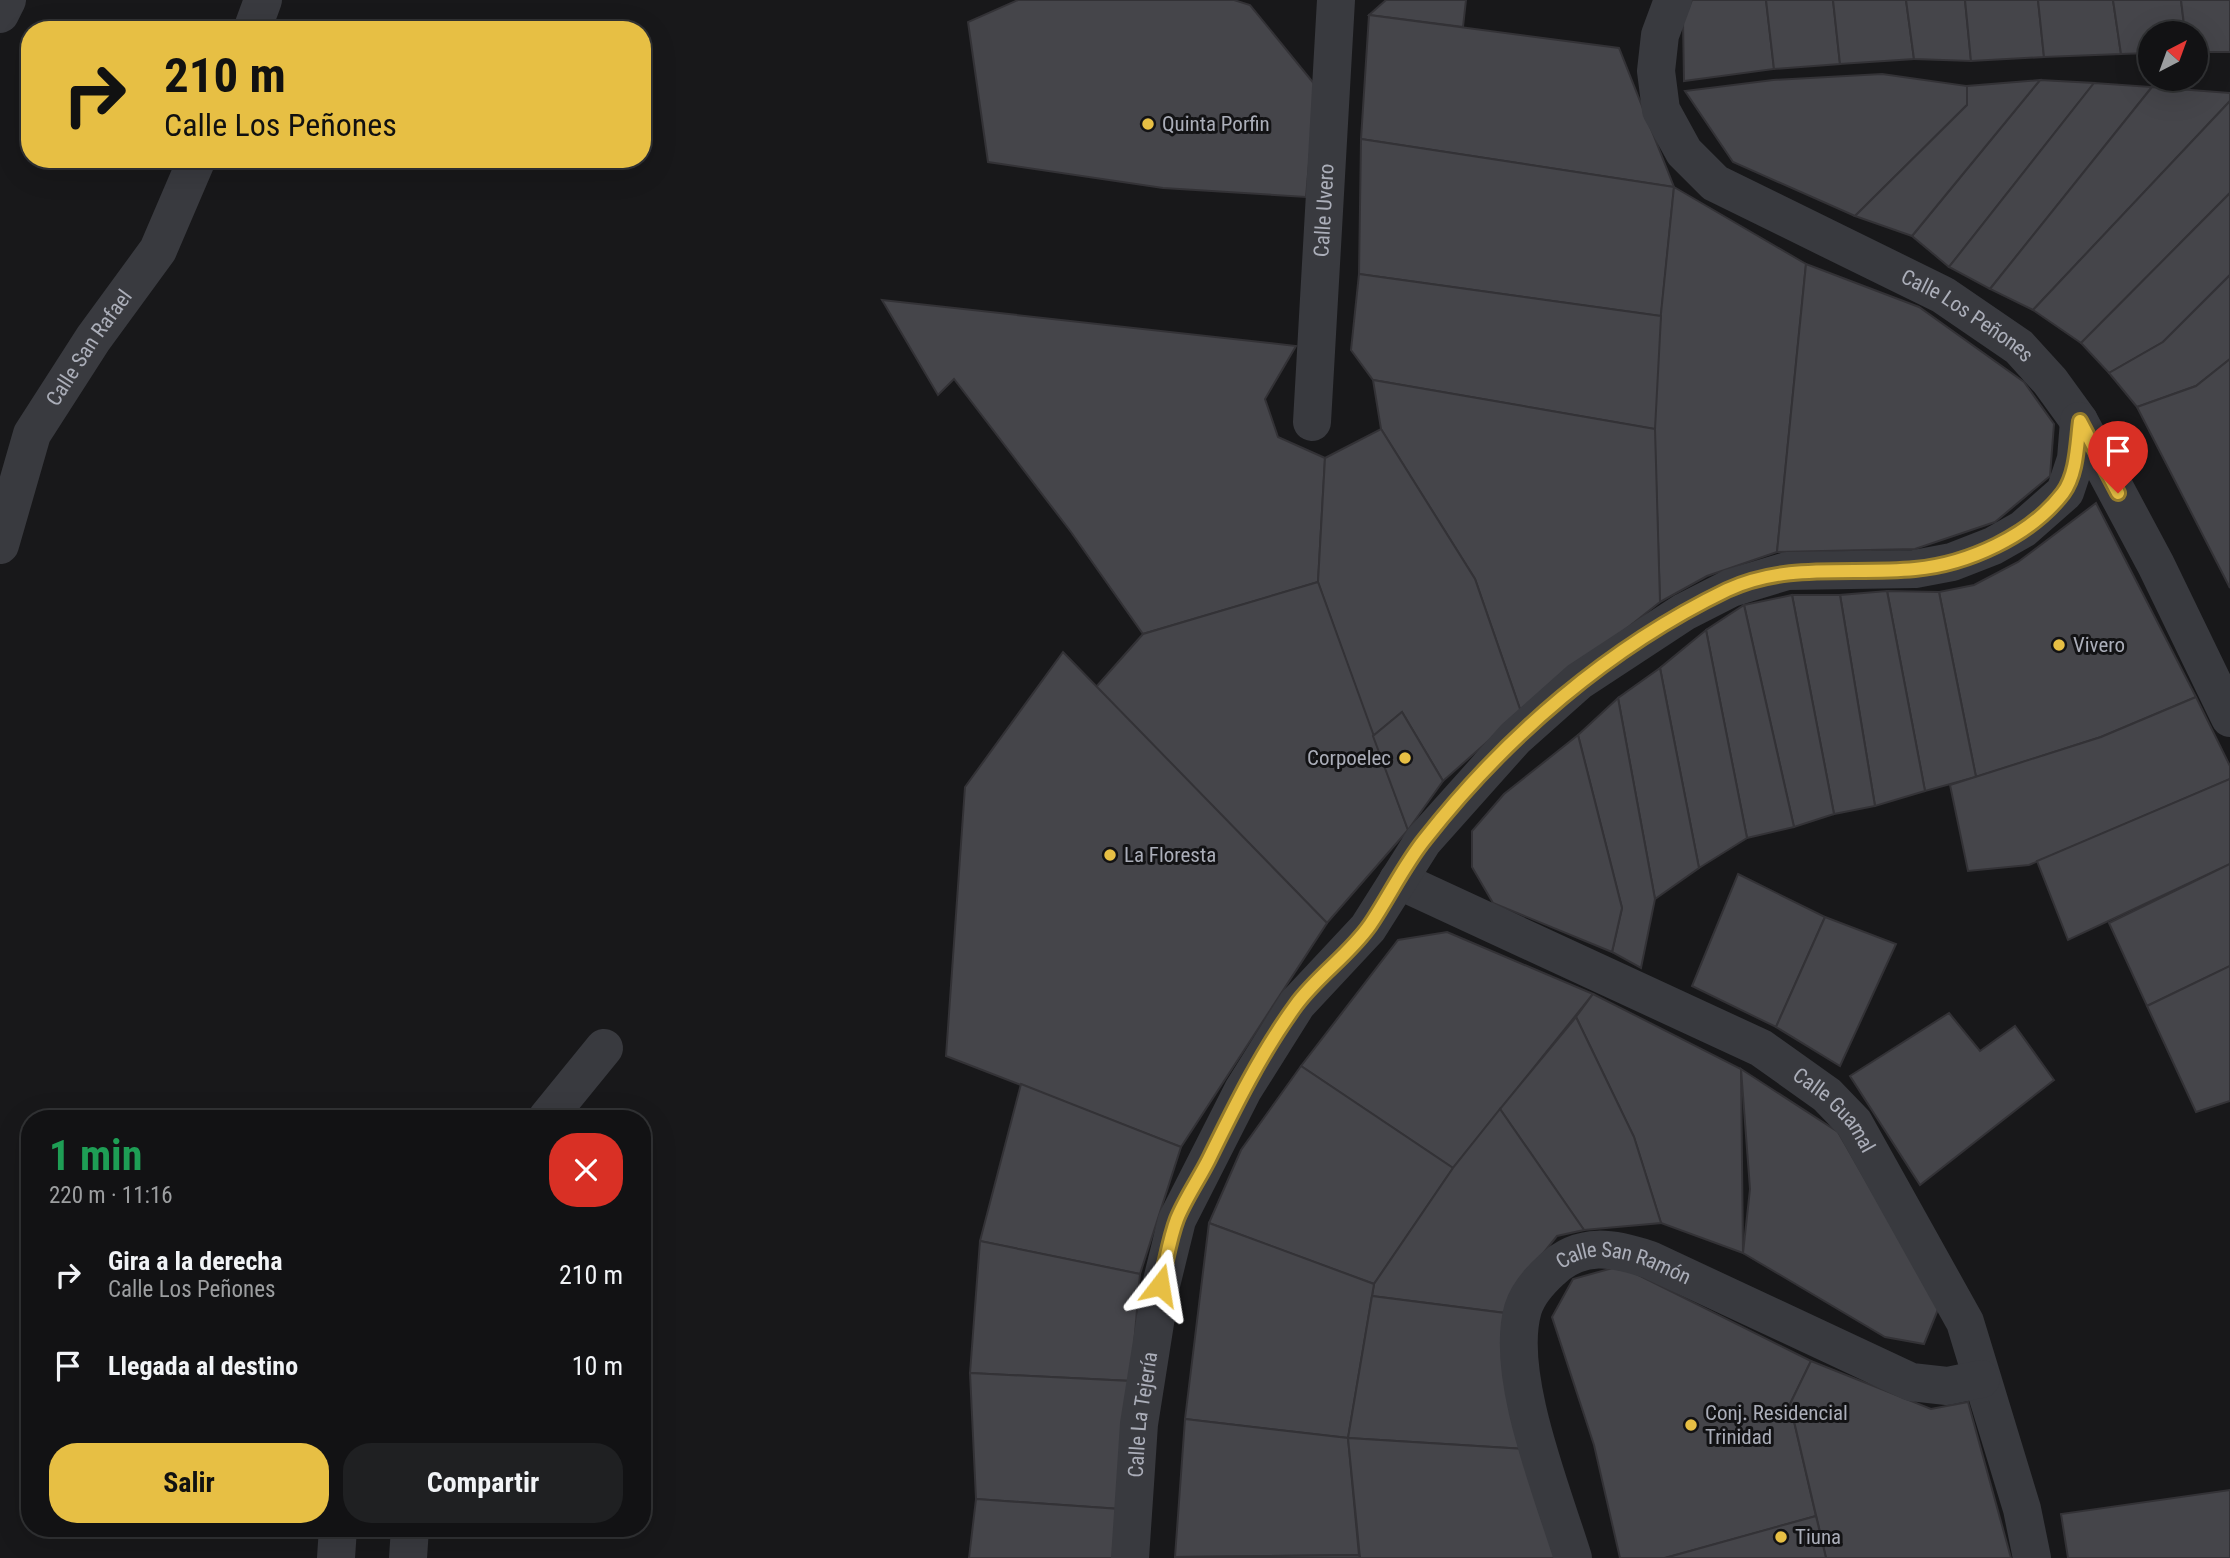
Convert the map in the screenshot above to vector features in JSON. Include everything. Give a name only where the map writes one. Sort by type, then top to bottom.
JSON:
[{"type":"street","points":[[0,14],[7,0]]},
{"type":"street","points":[[255,21],[263,0]]},
{"type":"street","name":"Calle Uvero","points":[[1312,422],[1336,0]]},
{"type":"street","name":"Calle Los Peñones","points":[[1673,0],[1660,35],[1656,71],[1661,110],[1684,152],[1715,183],[1943,295],[2019,346],[2080,421],[2156,565],[2230,718]]},
{"type":"street","name":"Calle San Rafael","points":[[0,545],[32,434],[93,339],[158,250],[193,168]]},
{"type":"street","name":"Calle La Tejería","points":[[1130,1558],[1139,1424],[1160,1285],[1177,1220],[1243,1090],[1297,1004],[1368,928],[1423,841],[1515,738],[1579,681],[1684,612],[1731,588],[1787,571],[1915,569],[1952,562],[1993,546],[2023,529],[2064,492],[2076,459],[2080,421]]},
{"type":"street","name":"Calle Guamal","points":[[1398,880],[1761,1048],[1827,1095],[1854,1123],[1965,1322],[2022,1509],[2032,1558]]},
{"type":"street","points":[[554,1110],[604,1048]]},
{"type":"street","name":"Calle San Ramón","points":[[1573,1558],[1525,1404],[1519,1371],[1520,1340],[1523,1309],[1535,1285],[1559,1262],[1585,1249],[1618,1249],[1650,1260],[1910,1382],[1947,1386],[1981,1379]]},
{"type":"street","points":[[336,1558],[337,1537]]},
{"type":"street","points":[[408,1558],[409,1537]]},
{"type":"building","name":"Quinta Porfin","points":[[1018,0],[1234,0],[1250,5],[1316,86],[1306,197],[1163,188],[988,162],[968,22]]},
{"type":"building","points":[[1386,0],[1466,0],[1463,27],[1369,15]]},
{"type":"building","points":[[1692,0],[1766,0],[1774,69],[1684,81],[1683,21]]},
{"type":"building","points":[[1766,0],[1833,0],[1840,64],[1774,69]]},
{"type":"building","points":[[1833,0],[1906,0],[1914,59],[1840,64]]},
{"type":"building","points":[[1906,0],[1965,0],[1971,61],[1914,59]]},
{"type":"building","points":[[1965,0],[2038,0],[2044,57],[1971,61]]},
{"type":"building","points":[[2038,0],[2113,0],[2121,54],[2044,57]]},
{"type":"building","points":[[2113,0],[2181,0],[2184,21],[2138,21],[2138,53],[2121,54]]},
{"type":"building","points":[[2181,0],[2230,0],[2230,52],[2208,52],[2208,21],[2184,21]]},
{"type":"building","points":[[1369,15],[1619,48],[1674,187],[1361,139]]},
{"type":"building","points":[[1882,74],[1967,86],[1967,105],[1855,216],[1733,162],[1685,91],[1773,80]]},
{"type":"building","points":[[2040,80],[2094,83],[1949,267],[1912,236]]},
{"type":"building","points":[[2040,80],[1912,236],[1855,216],[1967,105],[1967,86]]},
{"type":"building","points":[[2094,83],[2138,86],[2138,91],[2149,91],[1990,289],[1949,267]]},
{"type":"building","points":[[2149,91],[2230,93],[2230,101],[2033,310],[1990,289]]},
{"type":"building","points":[[2230,101],[2230,193],[2081,343],[2033,310]]},
{"type":"building","points":[[1361,139],[1674,187],[1661,316],[1359,274]]},
{"type":"building","points":[[1674,187],[1806,264],[1777,552],[1707,576],[1660,602],[1653,391]]},
{"type":"building","points":[[2230,193],[2230,275],[2163,342],[2109,373],[2081,343]]},
{"type":"building","points":[[1806,264],[1919,307],[2024,382],[2054,424],[2050,476],[1995,522],[1915,549],[1777,552]]},
{"type":"building","points":[[1359,274],[1661,316],[1655,429],[1373,380],[1351,350]]},
{"type":"building","points":[[2230,275],[2230,359],[2196,386],[2137,407],[2109,373],[2163,342]]},
{"type":"building","points":[[882,300],[1296,346],[1265,399],[1278,437],[1325,458],[1318,582],[1143,634],[1071,532],[954,379],[938,395]]},
{"type":"building","points":[[2230,359],[2230,588],[2137,407],[2196,386]]},
{"type":"building","points":[[1373,380],[1655,429],[1660,602],[1521,712],[1475,579],[1381,429]]},
{"type":"building","points":[[1381,429],[1475,579],[1521,712],[1443,781],[1402,712],[1373,736],[1318,582],[1325,458]]},
{"type":"building","name":"Vivero","points":[[2096,503],[2196,697],[2101,737],[1976,777],[1939,592],[1974,585],[2018,562]]},
{"type":"building","points":[[1318,582],[1408,830],[1327,923],[1096,687],[1143,634]]},
{"type":"building","points":[[1887,591],[1939,592],[1976,777],[1925,791]]},
{"type":"building","points":[[1887,591],[1925,791],[1875,806],[1840,595]]},
{"type":"building","points":[[1792,595],[1840,595],[1875,806],[1834,814]]},
{"type":"building","points":[[1792,595],[1834,814],[1794,827],[1744,605]]},
{"type":"building","points":[[1744,605],[1794,827],[1747,838],[1706,630]]},
{"type":"building","points":[[1706,630],[1747,838],[1699,868],[1660,668]]},
{"type":"building","name":"La Floresta","points":[[1063,652],[1327,923],[1181,1147],[946,1056],[965,787]]},
{"type":"building","points":[[1660,668],[1699,868],[1655,899],[1618,698]]},
{"type":"building","points":[[2196,697],[2230,766],[2230,779],[2029,865],[1968,871],[1950,785],[2101,737]]},
{"type":"building","points":[[1618,698],[1655,899],[1641,968],[1612,952],[1622,908],[1578,735]]},
{"type":"building","name":"Corpoelec","points":[[1402,712],[1443,781],[1408,830],[1373,736]]},
{"type":"building","points":[[1578,735],[1622,908],[1612,952],[1493,903],[1472,867],[1472,831],[1504,794]]},
{"type":"building","points":[[2230,779],[2230,864],[2068,940],[2037,861]]},
{"type":"building","points":[[2230,864],[2230,966],[2147,1006],[2109,923]]},
{"type":"building","points":[[1738,874],[1825,917],[1776,1027],[1692,986]]},
{"type":"building","points":[[1825,917],[1896,944],[1840,1066],[1776,1027]]},
{"type":"building","points":[[1447,932],[1593,994],[1453,1168],[1301,1066],[1398,940]]},
{"type":"building","points":[[2230,966],[2230,1101],[2196,1112],[2147,1006]]},
{"type":"building","points":[[1593,994],[1741,1069],[1743,1253],[1661,1223],[1634,1137],[1576,1017]]},
{"type":"building","points":[[1949,1013],[1980,1051],[2015,1026],[2054,1080],[1920,1185],[1850,1076]]},
{"type":"building","points":[[1576,1017],[1634,1137],[1661,1223],[1584,1230],[1500,1109]]},
{"type":"building","points":[[1301,1066],[1453,1168],[1374,1284],[1209,1223],[1241,1150]]},
{"type":"building","points":[[1741,1069],[1838,1132],[1939,1307],[1924,1344],[1885,1337],[1743,1253],[1750,1189]]},
{"type":"building","points":[[1021,1084],[1181,1147],[1140,1274],[980,1241]]},
{"type":"building","points":[[1500,1109],[1584,1230],[1557,1236],[1524,1277],[1505,1313],[1372,1296],[1374,1284],[1453,1168]]},
{"type":"building","points":[[1209,1223],[1374,1284],[1348,1438],[1185,1419]]},
{"type":"building","points":[[980,1241],[1140,1274],[1131,1381],[970,1373]]},
{"type":"building","name":"Conj. Residencial Trinidad","points":[[1620,1266],[1811,1361],[1790,1404],[1816,1516],[1665,1558],[1620,1558],[1594,1445],[1552,1317],[1573,1279]]},
{"type":"building","points":[[1372,1296],[1505,1313],[1525,1449],[1348,1438]]},
{"type":"building","points":[[1811,1361],[1931,1409],[1968,1402],[2011,1558],[1826,1558],[1790,1404]]},
{"type":"building","points":[[970,1373],[1131,1381],[1120,1509],[976,1499]]},
{"type":"building","points":[[1185,1419],[1348,1438],[1359,1555],[1175,1557]]},
{"type":"building","points":[[1348,1438],[1525,1449],[1561,1558],[1360,1558]]},
{"type":"building","points":[[2230,1490],[2230,1558],[2068,1558],[2061,1514]]},
{"type":"building","points":[[976,1499],[1120,1509],[1114,1558],[969,1558]]},
{"type":"building","name":"Tiuna","points":[[1816,1516],[1826,1558],[1665,1558]]},
{"type":"building","points":[[1359,1555],[1360,1558],[1175,1558],[1175,1557]]},
{"type":"place","name":"Quinta Porfin","points":[[1148,124]]},
{"type":"place","name":"Vivero","points":[[2059,645]]},
{"type":"place","name":"Corpoelec","points":[[1405,758]]},
{"type":"place","name":"La Floresta","points":[[1110,855]]},
{"type":"place","name":"Conj. Residencial Trinidad","points":[[1691,1425]]},
{"type":"place","name":"Tiuna","points":[[1781,1537]]},
{"type":"route","points":[[1160,1285],[1177,1220],[1243,1090],[1297,1004],[1368,928],[1423,841],[1457,801],[1515,738],[1579,681],[1684,612],[1731,588],[1787,571],[1915,569],[1952,562],[1993,546],[2023,529],[2064,492],[2076,459],[2080,421],[2118,493]]}]
